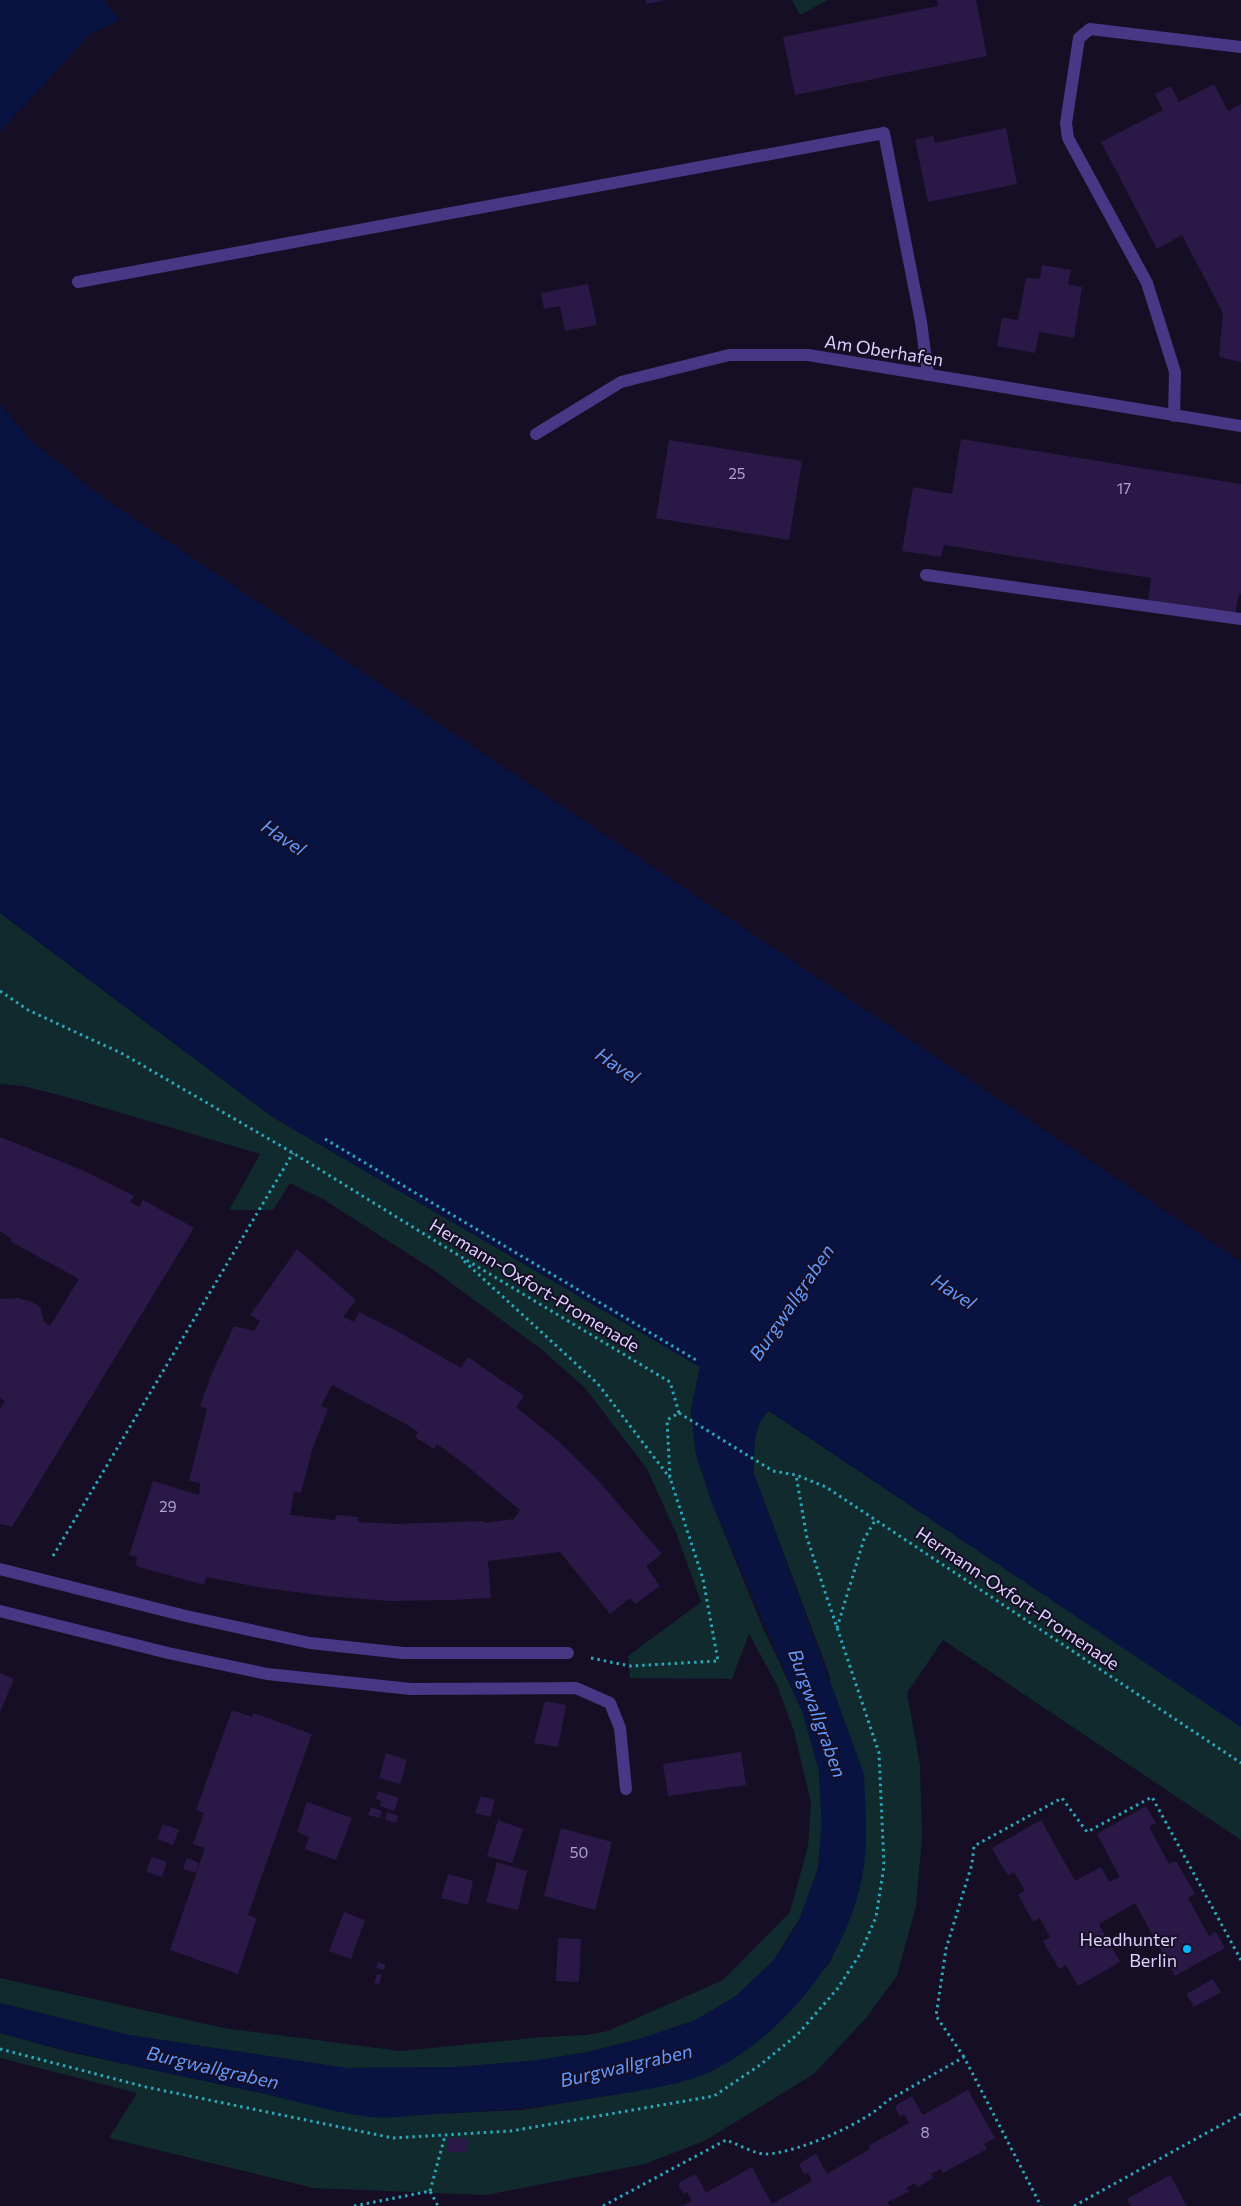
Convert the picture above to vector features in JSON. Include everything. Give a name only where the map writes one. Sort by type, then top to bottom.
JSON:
[{"type":"street","points":[[1174,416],[1176,372],[1155,300],[1068,138],[1066,123],[1079,38],[1090,29],[1241,47]]},
{"type":"street","points":[[78,282],[884,133],[921,322],[928,375]]},
{"type":"street","name":"Am Oberhafen","points":[[536,434],[621,382],[729,355],[808,355],[1241,426]]},
{"type":"street","points":[[926,575],[1241,619]]},
{"type":"street","points":[[0,1568],[186,1616],[310,1644],[403,1653],[568,1653]]},
{"type":"street","points":[[0,1611],[168,1653],[267,1674],[411,1689],[576,1688],[610,1703],[620,1728],[626,1788]]},
{"type":"path","name":"Hermann-Oxfort-Promenade","points":[[0,991],[28,1010],[123,1054],[293,1153],[458,1255],[670,1382],[679,1412],[773,1471],[796,1475],[826,1486],[1241,1763]]},
{"type":"path","points":[[0,995],[5,994]]},
{"type":"path","points":[[325,1139],[696,1360]]},
{"type":"path","points":[[40,1579],[293,1153]]},
{"type":"path","points":[[458,1255],[598,1384],[670,1478]]},
{"type":"path","points":[[568,1653],[630,1666],[718,1661],[703,1578],[670,1478],[667,1420],[679,1412]]},
{"type":"path","points":[[0,2049],[146,2087],[393,2138],[511,2131],[714,2096],[760,2065],[798,2034],[838,1988],[860,1954],[876,1916],[884,1866],[878,1753],[807,1538],[796,1475]]},
{"type":"path","points":[[837,1629],[864,1539],[876,1519]]},
{"type":"path","points":[[1041,2206],[964,2056],[936,2016],[946,1949],[972,1864],[974,1846],[1062,1798],[1087,1832],[1152,1797],[1241,1960]]},
{"type":"path","points":[[603,2206],[726,2140],[765,2154],[817,2142],[878,2112],[888,2101],[964,2056]]},
{"type":"path","points":[[1074,2206],[1241,2114]]},
{"type":"path","points":[[438,2206],[430,2191],[445,2136]]},
{"type":"path","points":[[354,2206],[430,2191]]},
{"type":"green space","points":[[792,0],[828,0],[800,15]]},
{"type":"green space","points":[[0,913],[271,1116],[700,1367],[691,1410],[696,1454],[712,1503],[761,1623],[803,1713],[819,1771],[822,1824],[818,1869],[800,1918],[773,1961],[736,1996],[696,2020],[646,2037],[588,2052],[540,2060],[457,2067],[346,2068],[129,2035],[0,2003],[0,1978],[224,2028],[400,2051],[544,2037],[585,2035],[608,2031],[723,1980],[790,1912],[808,1846],[811,1803],[794,1731],[777,1685],[749,1634],[732,1679],[630,1678],[628,1656],[701,1602],[677,1535],[647,1469],[585,1388],[541,1349],[432,1269],[323,1199],[290,1183],[273,1210],[229,1210],[260,1154],[74,1099],[23,1086],[0,1084]]},
{"type":"green space","points":[[769,1411],[1241,1726],[1241,1840],[943,1640],[907,1693],[920,1765],[922,1838],[916,1906],[897,1976],[866,2018],[814,2074],[706,2140],[645,2164],[486,2195],[313,2188],[109,2138],[137,2093],[0,2058],[0,2033],[69,2052],[373,2117],[522,2110],[612,2095],[680,2082],[710,2072],[747,2049],[829,1964],[849,1922],[862,1877],[829,1674],[754,1474],[754,1449],[757,1431],[763,1417]]},
{"type":"water","points":[[0,0],[104,0],[119,20],[89,35],[0,132]]},
{"type":"water","points":[[0,404],[29,439],[103,498],[1241,1262],[1241,1727],[769,1411],[763,1417],[757,1431],[754,1449],[754,1474],[864,1774],[866,1839],[862,1877],[854,1907],[842,1936],[827,1964],[808,1991],[786,2016],[762,2038],[736,2057],[709,2072],[659,2087],[516,2109],[371,2117],[152,2070],[0,2033],[0,2003],[129,2035],[346,2068],[457,2067],[540,2060],[588,2052],[646,2037],[696,2020],[736,1996],[773,1961],[788,1940],[800,1918],[818,1869],[822,1824],[819,1771],[803,1713],[712,1503],[696,1454],[691,1410],[700,1367],[271,1116],[0,913]]},
{"type":"building","points":[[646,0],[662,0],[662,1],[646,4]]},
{"type":"building","points":[[937,0],[976,0],[987,56],[795,95],[783,37],[938,6]]},
{"type":"building","points":[[1214,84],[1228,111],[1241,104],[1241,362],[1219,357],[1223,313],[1182,235],[1157,249],[1101,142],[1163,110],[1155,94],[1171,86],[1179,102]]},
{"type":"building","points":[[1006,128],[1017,184],[928,202],[915,140],[933,136],[935,143]]},
{"type":"building","points":[[1042,265],[1071,270],[1068,284],[1082,287],[1074,338],[1039,332],[1035,353],[997,346],[1002,318],[1018,320],[1026,278],[1040,279]]},
{"type":"building","points":[[588,284],[597,325],[565,331],[560,306],[544,309],[541,293]]},
{"type":"building","points":[[961,439],[1241,484],[1241,594],[1239,593],[1235,614],[1148,600],[1151,578],[944,545],[941,557],[902,551],[913,487],[952,494]]},
{"type":"building","points":[[669,440],[802,461],[789,540],[656,518]]},
{"type":"building","points":[[0,1137],[82,1170],[134,1196],[130,1202],[139,1207],[143,1200],[194,1228],[12,1527],[0,1524],[0,1409],[5,1401],[0,1398],[0,1299],[18,1298],[33,1302],[41,1308],[44,1322],[50,1326],[79,1279],[10,1241],[12,1239],[0,1231]]},
{"type":"building","points":[[297,1249],[356,1300],[343,1317],[354,1322],[359,1312],[397,1331],[461,1368],[468,1357],[524,1396],[516,1407],[558,1441],[595,1477],[662,1554],[646,1566],[660,1586],[635,1604],[630,1598],[610,1614],[560,1552],[488,1561],[491,1598],[453,1600],[389,1601],[326,1596],[264,1588],[206,1577],[204,1585],[136,1566],[137,1557],[129,1555],[153,1481],[199,1495],[200,1483],[189,1481],[207,1409],[200,1406],[212,1373],[234,1326],[254,1331],[260,1321],[250,1315]],"holes":[[[332,1385],[418,1432],[415,1437],[434,1449],[437,1444],[520,1510],[514,1519],[484,1523],[484,1521],[395,1524],[358,1522],[358,1517],[336,1515],[335,1520],[290,1515],[294,1492],[301,1493],[312,1450],[328,1409],[321,1406]]]},
{"type":"building","points":[[0,1673],[14,1679],[0,1712]]},
{"type":"building","points":[[545,1701],[566,1705],[558,1747],[534,1743]]},
{"type":"building","points":[[232,1710],[252,1717],[253,1713],[312,1734],[248,1915],[257,1918],[238,1974],[170,1950],[205,1848],[193,1844],[204,1813],[196,1810]]},
{"type":"building","points":[[741,1752],[746,1785],[668,1796],[663,1764]]},
{"type":"building","points":[[386,1753],[407,1760],[400,1784],[379,1778]]},
{"type":"building","points":[[378,1791],[399,1798],[394,1811],[380,1806],[381,1801],[376,1799]]},
{"type":"building","points":[[481,1796],[495,1800],[490,1817],[475,1813]]},
{"type":"building","points":[[307,1802],[352,1818],[336,1860],[305,1849],[309,1837],[297,1832]]},
{"type":"building","points":[[1146,1806],[1156,1823],[1149,1827],[1169,1864],[1176,1861],[1195,1894],[1188,1898],[1209,1936],[1216,1932],[1225,1948],[1175,1976],[1135,1903],[1099,1924],[1120,1962],[1078,1986],[1066,1965],[1059,1969],[1043,1941],[1050,1937],[1040,1918],[1033,1922],[1018,1895],[1025,1891],[1014,1872],[1008,1876],[992,1848],[1041,1820],[1075,1881],[1101,1867],[1109,1882],[1120,1877],[1097,1834]]},
{"type":"building","points":[[371,1807],[382,1811],[380,1818],[368,1815]]},
{"type":"building","points":[[387,1812],[398,1816],[396,1823],[385,1820]]},
{"type":"building","points":[[498,1820],[523,1829],[512,1863],[487,1856]]},
{"type":"building","points":[[163,1824],[179,1830],[173,1845],[157,1839]]},
{"type":"building","points":[[561,1828],[612,1842],[595,1910],[544,1896]]},
{"type":"building","points":[[152,1857],[167,1862],[162,1877],[146,1872]]},
{"type":"building","points":[[187,1858],[199,1863],[196,1873],[183,1869]]},
{"type":"building","points":[[497,1862],[527,1871],[518,1910],[486,1902]]},
{"type":"building","points":[[448,1874],[473,1881],[468,1905],[441,1898]]},
{"type":"building","points":[[344,1912],[365,1920],[351,1959],[329,1951]]},
{"type":"building","points":[[558,1938],[581,1939],[579,1982],[556,1981]]},
{"type":"building","points":[[378,1962],[386,1965],[384,1970],[376,1968]]},
{"type":"building","points":[[377,1974],[382,1975],[379,1984],[374,1983]]},
{"type":"building","points":[[1213,1979],[1221,1992],[1194,2007],[1186,1994]]},
{"type":"building","points":[[968,2090],[995,2138],[984,2144],[987,2149],[943,2173],[941,2169],[931,2174],[933,2178],[918,2187],[915,2183],[906,2188],[909,2192],[887,2202],[890,2206],[683,2206],[692,2201],[687,2192],[684,2194],[678,2185],[681,2181],[696,2174],[706,2193],[752,2167],[772,2204],[812,2181],[808,2173],[804,2174],[799,2165],[802,2162],[816,2154],[827,2174],[870,2149],[868,2146],[909,2123],[904,2114],[900,2117],[895,2107],[898,2104],[912,2096],[923,2115]]},
{"type":"building","points":[[448,2138],[467,2138],[468,2152],[448,2152]]},
{"type":"building","points":[[1170,2175],[1187,2206],[1131,2206],[1127,2199]]},
{"type":"place","name":"Headhunter Berlin","points":[[1187,1949]]},
{"type":"water label","name":"Havel","points":[[284,837]]},
{"type":"water label","name":"Havel","points":[[618,1065]]},
{"type":"water label","name":"Havel","points":[[954,1291]]},
{"type":"water label","name":"Burgwallgraben","points":[[791,1302]]},
{"type":"water label","name":"Burgwallgraben","points":[[818,1713]]},
{"type":"water label","name":"Burgwallgraben","points":[[626,2065]]},
{"type":"water label","name":"Burgwallgraben","points":[[213,2067]]}]
